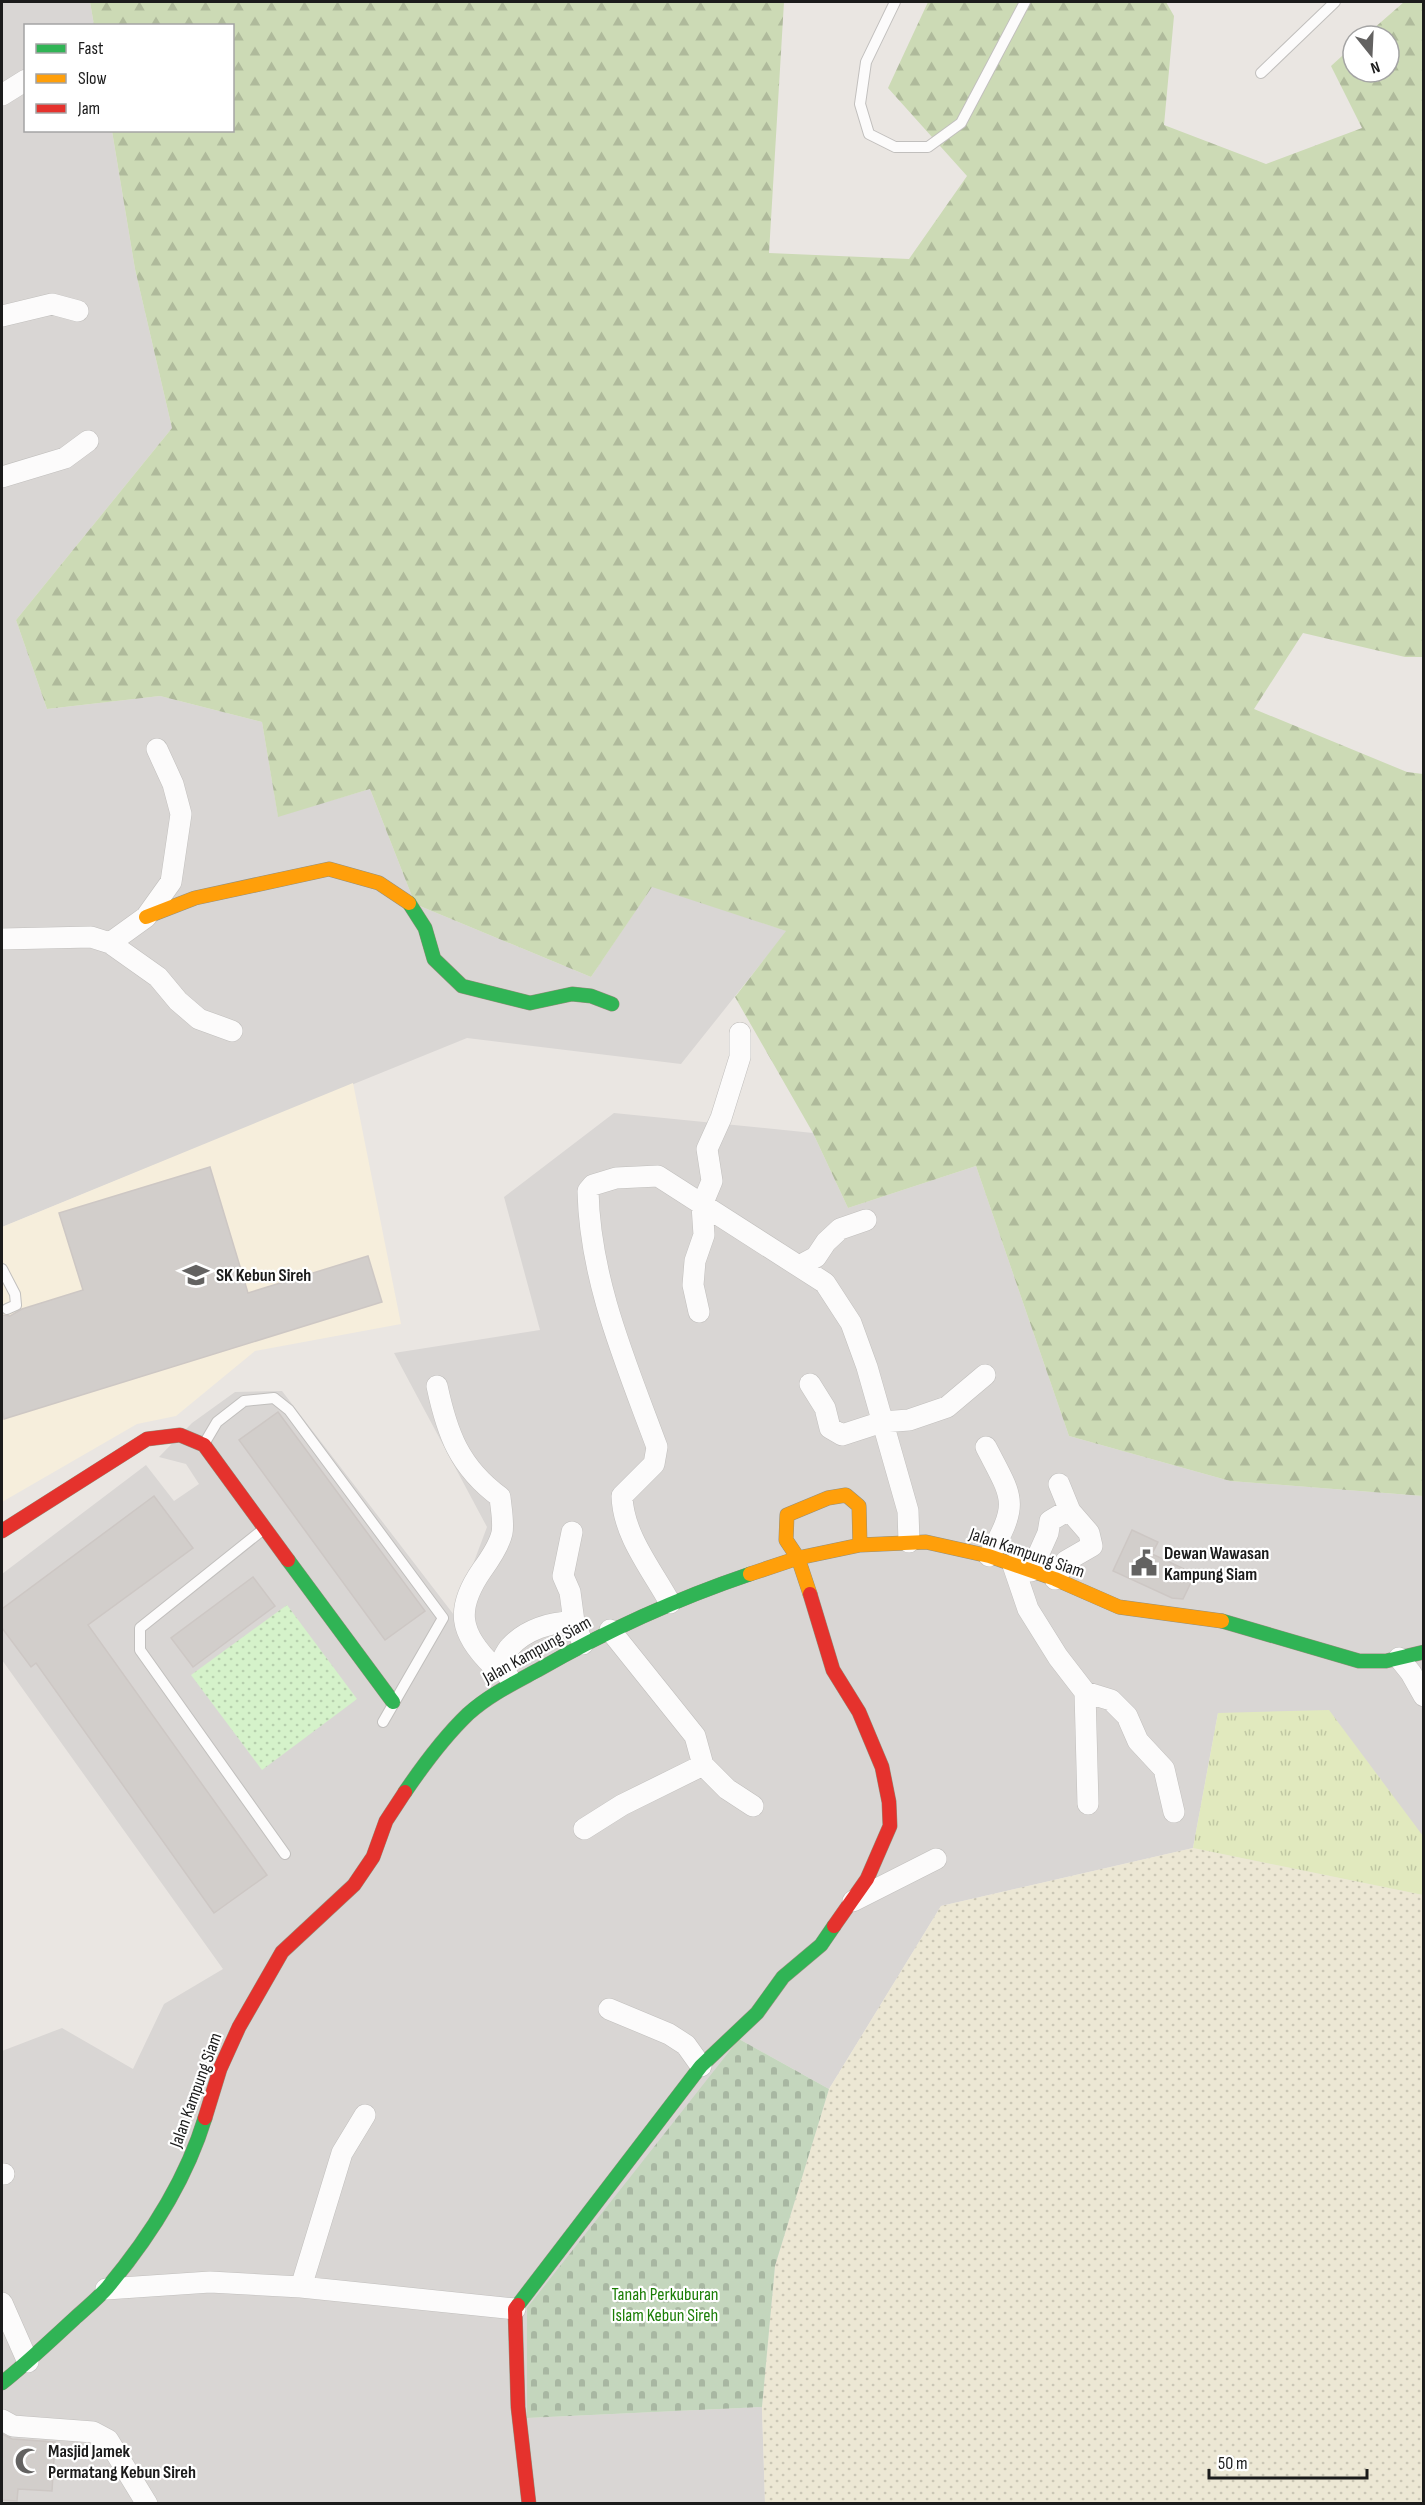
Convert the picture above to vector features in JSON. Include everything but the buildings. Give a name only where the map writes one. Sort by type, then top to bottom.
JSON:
[{"type":"street","points":[[2,95],[24,81]]},
{"type":"street","points":[[2,316],[52,304],[78,311]]},
{"type":"street","points":[[2,476],[65,458],[88,441]]},
{"type":"street","points":[[146,917],[171,882],[181,814],[173,784],[158,749]]},
{"type":"street","points":[[110,943],[146,917],[195,898],[328,869],[379,883],[408,902],[425,928],[434,959],[462,986],[530,1003],[572,994],[591,996],[612,1004]]},
{"type":"street","points":[[2,939],[91,937],[110,943],[158,977],[178,1001],[199,1019],[232,1031]]},
{"type":"street","points":[[699,1312],[693,1285],[695,1261],[704,1235],[702,1205],[712,1181],[707,1149],[721,1118],[735,1075],[740,1057],[740,1033]]},
{"type":"street","points":[[670,1603],[629,1531],[622,1511],[622,1496],[654,1464],[657,1447],[607,1311],[592,1230],[588,1191],[593,1185],[615,1178],[658,1176],[825,1283],[851,1323],[867,1368],[908,1511],[909,1542]]},
{"type":"street","points":[[799,1266],[816,1257],[825,1242],[840,1229],[866,1220]]},
{"type":"street","points":[[810,1384],[825,1408],[830,1428],[842,1435],[882,1422],[909,1420],[947,1407],[984,1375]]},
{"type":"street","points":[[437,1386],[446,1424],[462,1457],[481,1483],[500,1497],[502,1533],[492,1556],[465,1600],[463,1614],[473,1642],[494,1666],[501,1664],[509,1647],[533,1631],[556,1621],[574,1622]]},
{"type":"street","points":[[2,1531],[147,1439],[180,1434],[204,1445],[393,1702]]},
{"type":"street","points":[[986,1447],[1006,1486],[1011,1511],[1004,1531],[989,1556]]},
{"type":"street","points":[[1055,1579],[1066,1561],[1092,1546],[1089,1533],[1070,1511],[1059,1484]]},
{"type":"street","points":[[529,2504],[518,2407],[515,2309],[701,2066],[757,2013],[783,1977],[821,1945],[853,1901],[883,1845],[890,1826],[889,1802],[882,1767],[859,1712],[833,1670],[819,1619],[798,1558],[786,1540],[787,1515],[828,1498],[846,1495],[859,1506],[860,1545]]},
{"type":"street","points":[[1070,1511],[1050,1521],[1048,1533],[1022,1568],[1019,1586],[1037,1626],[1084,1692],[1088,1804]]},
{"type":"street","points":[[572,1532],[563,1576],[570,1592],[574,1622],[583,1644]]},
{"type":"street","name":"Jalan Kampung Siam","points":[[2,2383],[28,2362],[106,2289],[151,2229],[182,2176],[196,2144],[220,2069],[238,2027],[282,1952],[354,1885],[373,1857],[386,1821],[426,1760],[468,1714],[511,1683],[610,1630],[720,1583],[798,1558],[860,1545],[926,1542],[989,1556],[1055,1579],[1119,1606],[1227,1622],[1359,1661],[1386,1661],[1423,1650]]},
{"type":"street","points":[[610,1630],[695,1736],[703,1764],[727,1790],[753,1806]]},
{"type":"street","points":[[1399,1658],[1424,1696]]},
{"type":"street","points":[[501,1664],[511,1683]]},
{"type":"street","points":[[1084,1692],[1112,1700],[1127,1716],[1138,1741],[1164,1769],[1174,1812]]},
{"type":"street","points":[[584,1829],[622,1805],[703,1764]]},
{"type":"street","points":[[853,1901],[936,1859]]},
{"type":"street","points":[[609,2009],[669,2034],[686,2045],[701,2066]]},
{"type":"street","points":[[301,2287],[342,2153],[365,2115]]},
{"type":"street","points":[[106,2289],[210,2282],[301,2287],[515,2309]]},
{"type":"street","points":[[2,2303],[28,2362]]},
{"type":"street","points":[[2,2420],[12,2426],[93,2432],[108,2440],[147,2504]]},
{"type":"lane","points":[[895,2],[866,62],[860,104],[869,134],[895,147],[928,147],[961,123],[1025,2]]},
{"type":"lane","points":[[1261,73],[1335,2]]},
{"type":"lane","points":[[2,1269],[15,1294],[16,1305],[7,1309]]},
{"type":"lane","points":[[204,1445],[217,1422],[244,1401],[274,1398],[289,1410],[443,1618],[383,1722]]},
{"type":"lane","points":[[266,1528],[140,1628],[140,1650],[285,1854]]},
{"type":"shaded area","points":[[2,2],[90,2],[94,24],[24,24],[24,132],[112,132],[135,269],[172,428],[16,620],[47,709],[160,696],[262,722],[278,816],[370,789],[415,904],[591,977],[652,886],[787,931],[681,1064],[467,1038],[2,1227]]},
{"type":"shaded area","name":"SK Kebun Sireh","points":[[353,1083],[401,1324],[255,1351],[176,1416],[137,1424],[2,1502],[2,1227]]},
{"type":"shaded area","points":[[614,1113],[813,1133],[848,1208],[976,1166],[1069,1436],[1230,1481],[1423,1496],[1423,1844],[1218,1713],[1193,1848],[941,1906],[829,2089],[739,2039],[527,2418],[762,2407],[765,2503],[2,2504],[2,2051],[62,2028],[133,2069],[164,2004],[223,1969],[2,1660],[2,1574],[146,1465],[174,1501],[199,1484],[186,1464],[159,1457],[192,1423],[235,1392],[282,1391],[454,1615],[487,1527],[394,1353],[540,1330],[504,1197]]},
{"type":"shaded area","points":[[1193,1848],[1423,1895],[1423,2503],[765,2504],[762,2407],[775,2266],[829,2089],[941,1906]]},
{"type":"green space","points":[[90,2],[784,2],[769,253],[909,259],[967,176],[888,88],[928,2],[1166,2],[1174,16],[1164,125],[1266,164],[1362,128],[1331,66],[1341,57],[1341,84],[1401,84],[1401,24],[1379,24],[1404,2],[1423,2],[1423,657],[1405,657],[1303,633],[1254,709],[1407,772],[1423,774],[1423,1496],[1230,1481],[1069,1436],[976,1166],[848,1208],[813,1133],[735,997],[786,931],[652,887],[591,977],[415,904],[370,789],[278,817],[262,722],[160,696],[47,709],[16,620],[172,428],[135,269],[112,132],[234,132],[234,24],[94,24]]},
{"type":"green space","points":[[287,1605],[357,1699],[262,1770],[191,1675]]},
{"type":"green space","points":[[1329,1710],[1423,1836],[1423,1895],[1193,1848],[1218,1713]]},
{"type":"green space","name":"Tanah Perkuburan Islam Kebun Sireh","points":[[739,2039],[829,2089],[775,2266],[762,2407],[527,2418],[527,2308]]},
{"type":"traffic: fast","points":[[409,903],[425,928],[434,959],[462,986],[530,1003],[572,994],[591,996],[612,1004]]},
{"type":"traffic: fast","points":[[288,1560],[393,1702]]},
{"type":"traffic: fast","points":[[405,1792],[451,1732],[468,1714],[493,1695],[615,1629],[668,1605],[750,1574]]},
{"type":"traffic: fast","points":[[1222,1621],[1359,1661],[1386,1661],[1424,1652]]},
{"type":"traffic: fast","points":[[518,2305],[701,2066],[757,2013],[783,1977],[821,1945],[834,1926]]},
{"type":"traffic: fast","points":[[2,2383],[95,2300],[122,2269],[165,2208],[188,2164],[205,2118]]},
{"type":"traffic: slow","points":[[146,917],[195,898],[329,869],[379,883],[409,903]]},
{"type":"traffic: slow","points":[[810,1594],[798,1558],[786,1540],[787,1515],[828,1498],[846,1495],[859,1506],[860,1545]]},
{"type":"traffic: slow","points":[[750,1574],[798,1558],[860,1545],[926,1542],[989,1556],[1055,1579],[1119,1607],[1222,1621]]},
{"type":"traffic: jam","points":[[2,1531],[147,1439],[180,1435],[204,1445],[288,1560]]},
{"type":"traffic: jam","points":[[810,1594],[833,1670],[859,1712],[882,1767],[889,1802],[890,1826],[867,1879],[834,1926]]},
{"type":"traffic: jam","points":[[205,2118],[220,2069],[239,2027],[282,1952],[354,1885],[373,1857],[386,1821],[405,1792]]},
{"type":"traffic: jam","points":[[518,2305],[515,2309],[518,2407],[529,2504]]},
{"type":"place","name":"SK Kebun Sireh","points":[[196,1275]]},
{"type":"place","name":"Dewan Wawasan Kampung Siam","points":[[1144,1563]]},
{"type":"place","name":"Masjid Jamek Permatang Kebun Sireh","points":[[28,2461]]}]
